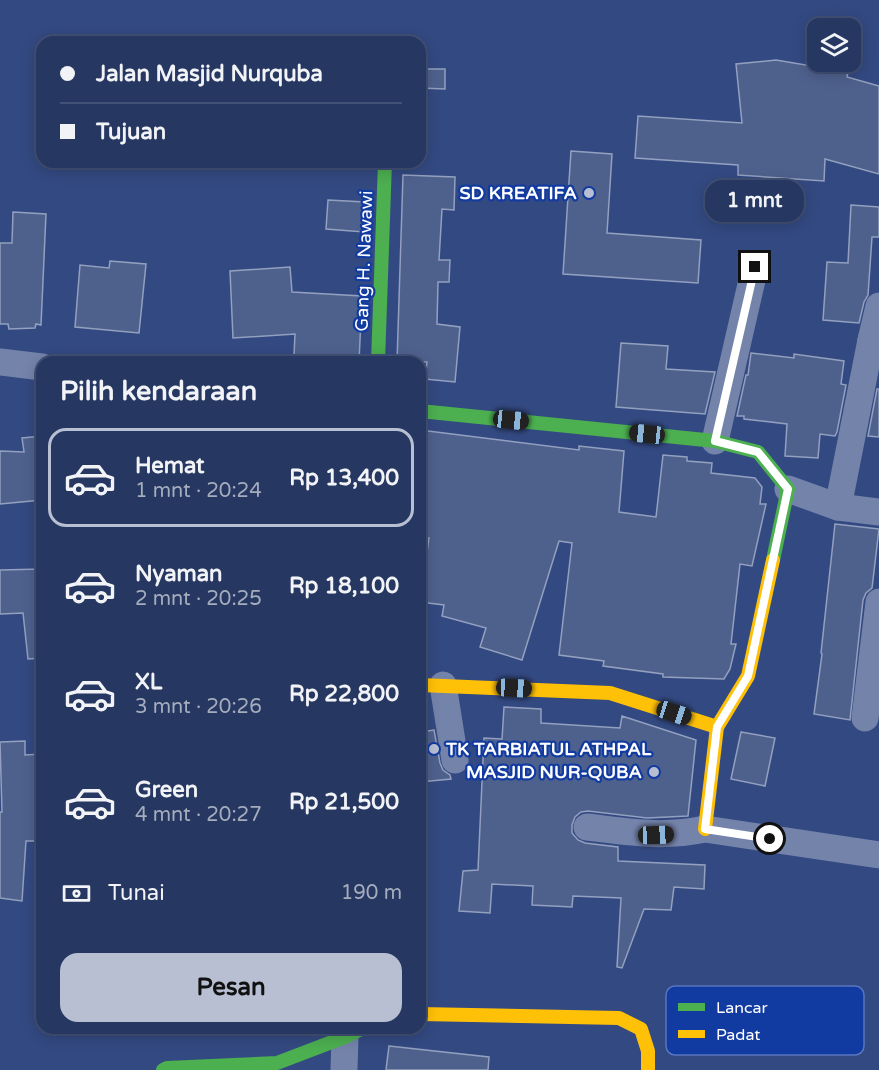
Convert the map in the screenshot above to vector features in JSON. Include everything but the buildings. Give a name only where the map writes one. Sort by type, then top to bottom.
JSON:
[{"type":"street","name":"Gang H. Nawawi","points":[[378,356],[385,168]]},
{"type":"street","points":[[715,441],[755,267]]},
{"type":"street","points":[[838,507],[875,341],[879,306]]},
{"type":"street","points":[[0,362],[36,366]]},
{"type":"street","points":[[426,412],[715,441],[758,452],[788,489],[838,507],[879,512]]},
{"type":"street","points":[[705,829],[717,727],[748,676],[788,489]]},
{"type":"street","points":[[865,717],[879,602]]},
{"type":"street","points":[[455,760],[431,685],[610,693],[717,727]]},
{"type":"street","points":[[587,827],[656,835],[680,834],[705,829],[879,855]]},
{"type":"street","points":[[426,1014],[619,1018],[641,1029],[648,1052],[648,1070]]},
{"type":"street","points":[[163,1070],[167,1068],[277,1066],[349,1034]]},
{"type":"street","points":[[344,1070],[353,1034]]},
{"type":"traffic: fast","points":[[378,356],[385,168]]},
{"type":"traffic: fast","points":[[426,412],[715,441],[758,452],[788,489],[773,560]]},
{"type":"traffic: fast","points":[[163,1070],[277,1063],[351,1034]]},
{"type":"traffic: slow","points":[[705,829],[717,727],[748,676],[773,560]]},
{"type":"traffic: slow","points":[[426,685],[610,693],[717,727]]},
{"type":"traffic: slow","points":[[426,1014],[619,1018],[641,1029],[648,1051],[648,1070]]},
{"type":"place","name":"SD KREATIFA","points":[[589,193]]},
{"type":"place","name":"TK TARBIATUL ATHPAL","points":[[434,749]]},
{"type":"place","name":"MASJID NUR-QUBA","points":[[654,772]]},
{"type":"route","points":[[755,267],[715,441],[758,452],[788,489],[748,676],[717,727],[705,829],[770,839]]}]
